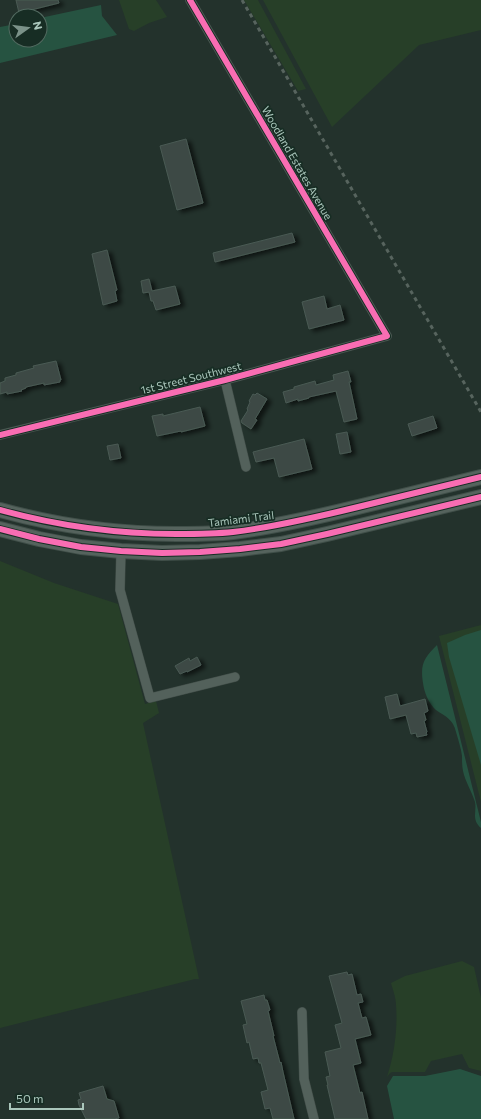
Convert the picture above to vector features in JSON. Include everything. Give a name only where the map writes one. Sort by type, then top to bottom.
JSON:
[{"type":"main road","name":"Tamiami Trail","points":[[0,510],[83,528],[121,532],[199,534],[233,532],[315,518],[481,478]]},
{"type":"main road","points":[[0,529],[39,539],[81,547],[162,553],[200,552],[281,544],[481,497]]},
{"type":"street","name":"Woodland Estates Avenue","points":[[190,0],[386,336]]},
{"type":"street","name":"1st Street Southwest","points":[[0,434],[225,380],[386,336]]},
{"type":"street","points":[[225,380],[246,467]]},
{"type":"street","points":[[121,551],[120,590],[150,698],[235,677]]},
{"type":"street","points":[[302,1012],[304,1079],[314,1119]]},
{"type":"shaded area","points":[[119,0],[156,0],[167,17],[149,23],[134,31],[129,29]]},
{"type":"shaded area","points":[[244,0],[258,0],[306,89],[298,91]]},
{"type":"shaded area","points":[[263,0],[481,0],[481,30],[419,45],[332,127]]},
{"type":"shaded area","points":[[101,5],[102,16],[117,35],[0,63],[0,27],[8,26],[8,48],[48,48],[48,16]]},
{"type":"shaded area","points":[[0,561],[54,583],[118,604],[145,704],[156,701],[159,713],[143,723],[199,979],[0,1028]]},
{"type":"shaded area","points":[[481,625],[481,802],[439,636]]},
{"type":"shaded area","points":[[481,630],[481,765],[449,657],[447,643]]},
{"type":"shaded area","points":[[437,645],[481,822],[481,828],[476,822],[475,802],[464,775],[462,767],[462,753],[455,728],[449,719],[431,705],[427,698],[424,686],[422,671],[424,662]]},
{"type":"shaded area","points":[[462,961],[474,967],[481,998],[481,1071],[469,1068],[462,1054],[431,1061],[425,1072],[392,1072],[387,1077],[392,1060],[396,1033],[396,1000],[391,983],[405,976]]},
{"type":"shaded area","points":[[460,1069],[481,1076],[481,1119],[394,1119],[387,1086],[393,1076],[425,1076]]},
{"type":"building","points":[[16,0],[58,0],[59,3],[39,8],[18,8]]},
{"type":"building","points":[[186,139],[203,203],[177,210],[160,146]]},
{"type":"building","points":[[292,233],[295,242],[215,262],[213,253]]},
{"type":"building","points":[[107,250],[117,290],[115,291],[117,301],[103,305],[92,254]]},
{"type":"building","points":[[149,279],[152,291],[175,286],[180,304],[156,310],[153,301],[151,301],[149,292],[143,293],[141,281]]},
{"type":"building","points":[[324,296],[327,309],[340,305],[344,320],[309,329],[302,302]]},
{"type":"building","points":[[56,361],[61,380],[60,382],[44,385],[44,383],[26,387],[21,390],[22,391],[0,394],[0,383],[5,381],[5,378],[34,368],[33,366]]},
{"type":"building","points":[[348,371],[357,419],[344,422],[336,391],[286,403],[283,392],[315,381],[316,385],[334,380],[333,375]]},
{"type":"building","points":[[257,393],[267,399],[251,429],[241,421],[248,410],[249,401],[253,394],[255,395]]},
{"type":"building","points":[[200,407],[205,426],[157,436],[152,416],[163,414],[163,416]]},
{"type":"building","points":[[433,416],[437,428],[412,436],[408,424]]},
{"type":"building","points":[[347,432],[351,452],[340,454],[336,434]]},
{"type":"building","points":[[304,439],[312,469],[279,477],[274,458],[256,462],[253,452]]},
{"type":"building","points":[[118,444],[121,458],[110,460],[107,446]]},
{"type":"building","points":[[197,657],[201,665],[180,674],[175,666],[189,658],[190,661]]},
{"type":"building","points":[[397,694],[400,706],[425,699],[428,711],[424,713],[427,735],[417,737],[416,733],[411,734],[406,715],[390,719],[385,697]]},
{"type":"building","points":[[347,972],[348,975],[352,974],[357,995],[361,994],[363,1002],[358,1003],[362,1018],[366,1017],[371,1035],[355,1039],[361,1063],[353,1065],[360,1093],[362,1092],[368,1119],[335,1119],[327,1085],[326,1077],[330,1076],[325,1052],[341,1048],[335,1025],[342,1023],[329,976]]},
{"type":"building","points":[[264,995],[270,1010],[268,1011],[273,1036],[280,1063],[281,1062],[294,1119],[273,1119],[270,1108],[265,1109],[261,1092],[268,1090],[261,1063],[259,1063],[258,1058],[253,1059],[249,1042],[247,1043],[243,1025],[247,1024],[241,1001]]},
{"type":"building","points":[[103,1086],[107,1099],[114,1101],[119,1118],[86,1119],[79,1105],[78,1100],[81,1099],[79,1093]]},
{"type":"railway","points":[[242,0],[481,412]]},
{"type":"cycle path","points":[[0,435],[225,380],[387,336],[190,0]]},
{"type":"cycle path","points":[[0,510],[65,525],[109,531],[154,534],[219,533],[249,530],[343,511],[481,477]]},
{"type":"cycle path","points":[[0,529],[39,539],[81,547],[162,553],[200,552],[281,544],[481,497]]}]
